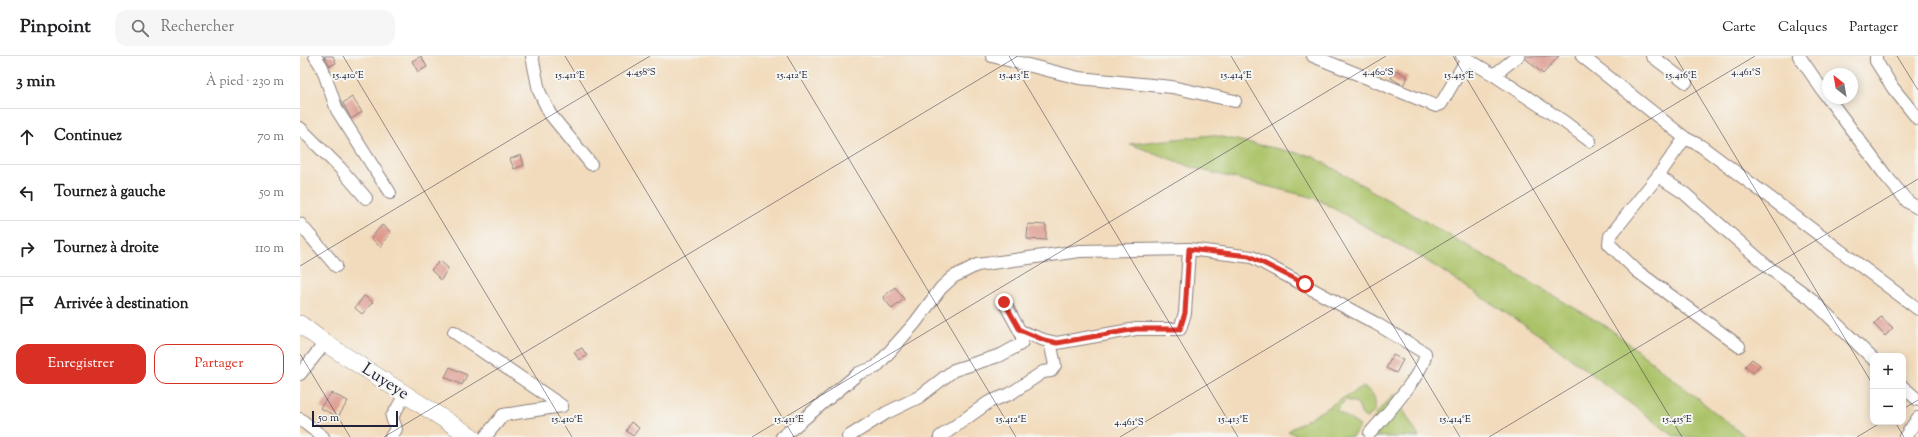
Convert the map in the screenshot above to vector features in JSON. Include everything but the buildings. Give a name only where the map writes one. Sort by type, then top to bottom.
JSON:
[{"type":"street","points":[[315,56],[322,67],[337,110],[390,193]]},
{"type":"street","points":[[532,56],[539,91],[550,114],[591,164]]},
{"type":"street","points":[[992,56],[1079,78],[1172,87],[1235,101]]},
{"type":"street","points":[[1313,56],[1436,106],[1441,104],[1465,57],[1563,121],[1590,141]]},
{"type":"street","points":[[1494,75],[1518,56]]},
{"type":"street","points":[[1582,56],[1685,138],[1707,150],[1918,309]]},
{"type":"street","points":[[1652,56],[1686,82]]},
{"type":"street","points":[[1799,56],[1822,89]]},
{"type":"street","points":[[1876,56],[1876,61],[1918,119]]},
{"type":"street","points":[[1832,104],[1886,176],[1908,202],[1918,208]]},
{"type":"street","points":[[300,128],[340,168],[366,198]]},
{"type":"street","points":[[1685,138],[1658,176],[1610,236],[1609,244],[1637,271],[1739,346]]},
{"type":"street","points":[[1658,176],[1684,193],[1768,267],[1810,298],[1870,356]]},
{"type":"street","points":[[300,224],[336,266]]},
{"type":"street","points":[[1020,330],[1050,342],[1068,342],[1098,334],[1136,329],[1180,329],[1185,313],[1189,249]]},
{"type":"street","points":[[782,437],[856,376],[876,367],[914,323],[941,288],[953,277],[975,265],[1080,251],[1189,249],[1252,258],[1375,323],[1424,353],[1425,359],[1406,391],[1370,433]]},
{"type":"street","points":[[848,437],[886,413],[919,397],[954,370],[1005,353],[1019,345],[1023,337],[1004,302]]},
{"type":"street","name":"Luyeye","points":[[300,324],[325,343],[472,437]]},
{"type":"street","points":[[454,332],[562,406],[503,415],[485,437]]},
{"type":"street","points":[[940,437],[989,402],[1010,394],[1043,372],[1051,371],[1055,365],[1050,342]]},
{"type":"street","points":[[300,374],[325,343]]},
{"type":"street","points":[[1905,389],[1918,400]]},
{"type":"street","points":[[391,437],[396,429],[392,417],[406,395]]},
{"type":"street","points":[[1905,437],[1918,418]]},
{"type":"street","points":[[300,419],[323,437]]},
{"type":"green space","points":[[1212,135],[1312,156],[1609,328],[1746,437],[1675,437],[1538,334],[1424,259],[1315,198],[1197,169],[1130,144]]},
{"type":"green space","points":[[1362,387],[1370,391],[1374,396],[1375,412],[1366,418],[1362,415],[1357,403],[1346,400],[1336,410],[1360,426],[1352,437],[1300,437],[1288,431]]},
{"type":"green space","points":[[1394,394],[1419,437],[1363,437],[1378,412]]},
{"type":"route","points":[[1004,302],[1020,330],[1044,340],[1057,343],[1081,340],[1098,334],[1136,329],[1180,329],[1185,313],[1189,270],[1189,249],[1249,256],[1305,284]]}]
